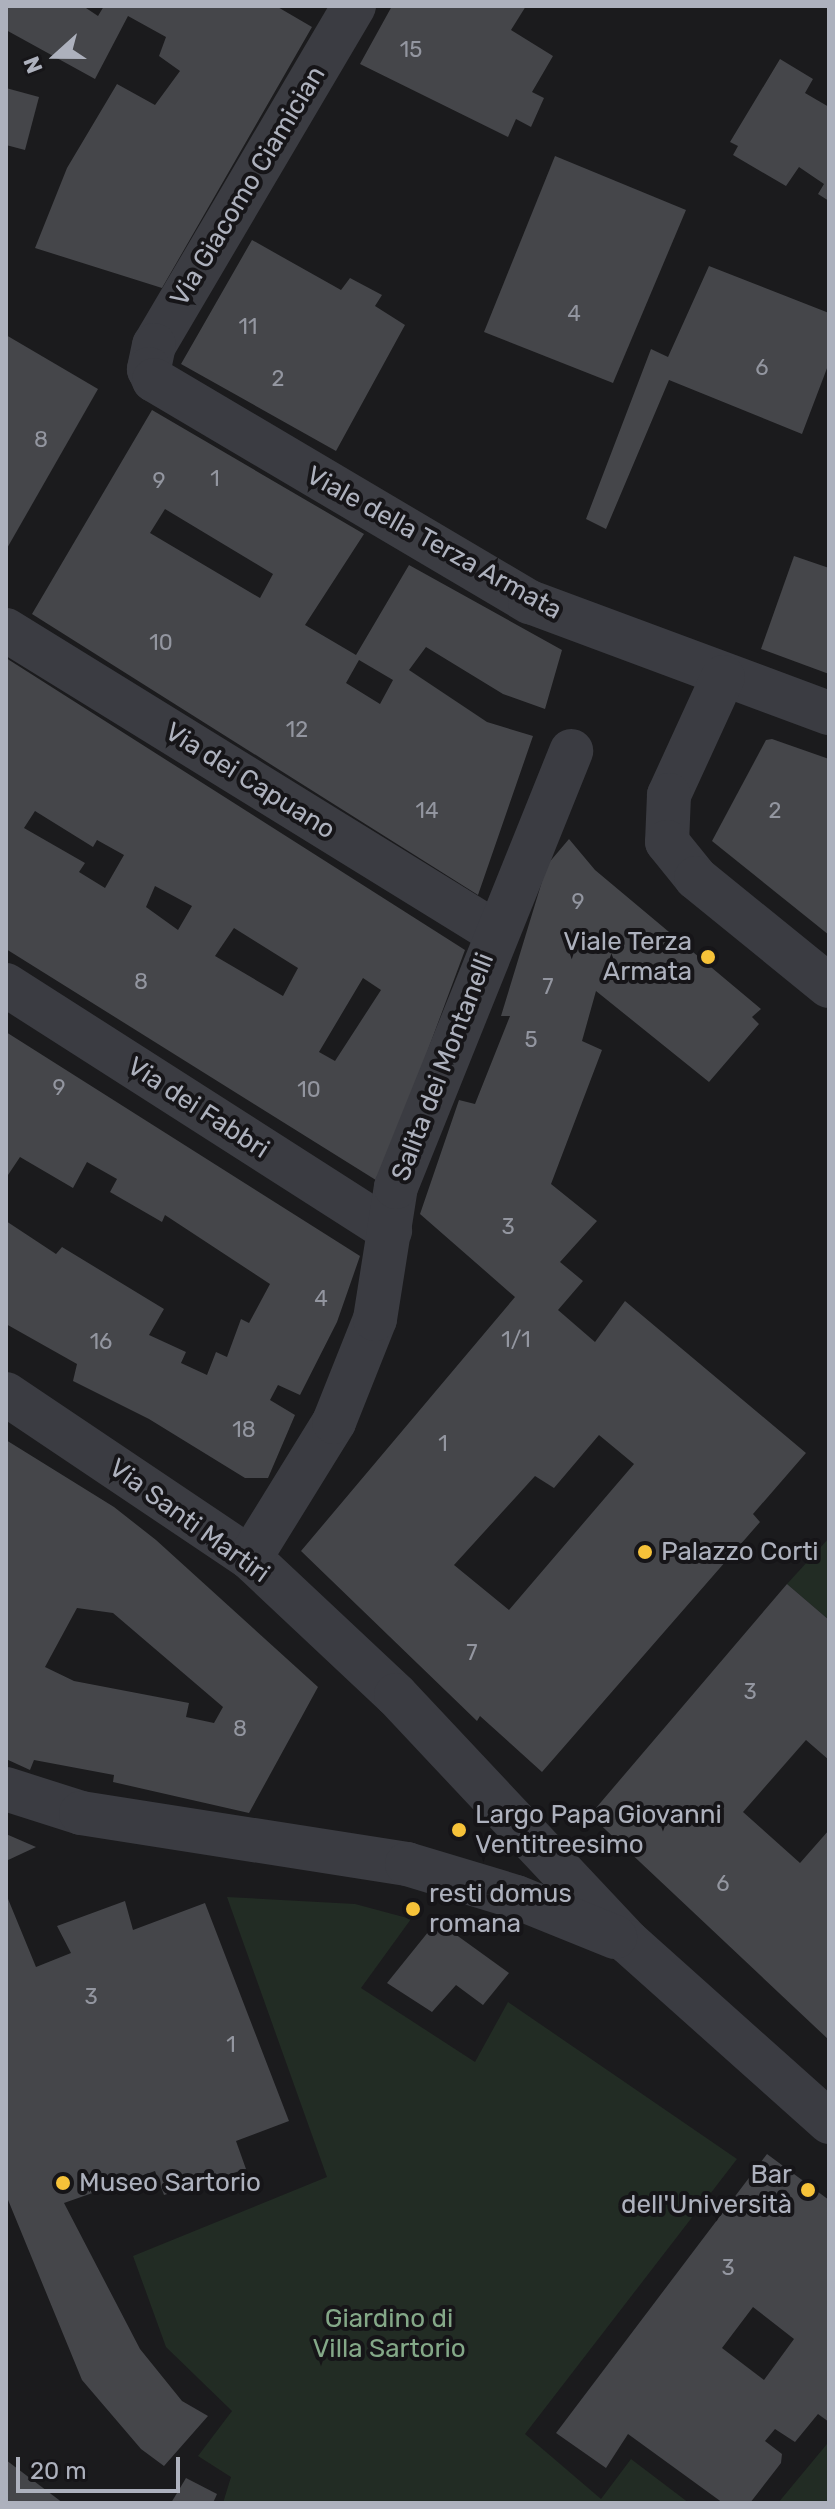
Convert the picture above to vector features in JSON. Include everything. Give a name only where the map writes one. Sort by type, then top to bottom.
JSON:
[{"type":"street","name":"Via Giacomo Ciamician","points":[[149,369],[154,345],[344,10]]},
{"type":"street","name":"Viale della Terza Armata","points":[[149,369],[163,388],[530,602],[723,677],[829,713]]},
{"type":"street","name":"Via dei Capuano","points":[[6,630],[495,932]]},
{"type":"street","points":[[723,677],[669,795],[667,842],[696,878],[829,986]]},
{"type":"street","name":"Salita dei Montanelli","points":[[250,1558],[334,1422],[375,1319],[396,1187],[495,932],[571,751]]},
{"type":"street","name":"Via dei Fabbri","points":[[6,985],[390,1231]]},
{"type":"street","name":"Via Santi Martiri","points":[[6,1394],[250,1558],[396,1695],[628,1942]]},
{"type":"street","points":[[6,1789],[81,1813],[308,1846],[407,1864],[516,1897],[628,1942],[829,2122]]},
{"type":"green space","points":[[829,1538],[829,1620],[787,1584]]},
{"type":"green space","name":"Giardino di Villa Sartorio","points":[[227,1897],[355,1904],[411,1919],[361,1988],[475,2062],[508,2002],[737,2159],[525,2434],[601,2499],[631,2459],[689,2503],[223,2503],[231,2477],[198,2456],[232,2411],[166,2347],[133,2256],[327,2177]]},
{"type":"green space","points":[[827,2444],[829,2503],[778,2503]]},
{"type":"building","points":[[6,6],[83,6],[98,16],[104,6],[276,6],[312,27],[162,288],[35,248],[67,168],[117,84],[155,105],[180,71],[159,56],[166,37],[128,16],[95,79],[6,30]]},
{"type":"building","points":[[392,6],[526,6],[511,30],[553,56],[532,92],[544,98],[531,127],[516,119],[508,137],[360,64]]},
{"type":"building","points":[[780,59],[813,79],[805,93],[829,107],[829,201],[818,194],[824,184],[799,167],[786,186],[733,155],[738,146],[730,142]]},
{"type":"building","points":[[6,88],[39,97],[25,150],[6,145]]},
{"type":"building","points":[[555,156],[686,210],[613,383],[484,332]]},
{"type":"building","points":[[252,240],[341,290],[350,278],[382,295],[375,306],[405,325],[336,451],[181,364]]},
{"type":"building","points":[[709,266],[829,313],[829,363],[802,434],[669,380],[606,529],[586,519],[651,349],[668,357]]},
{"type":"building","points":[[6,335],[98,389],[6,550]]},
{"type":"building","points":[[152,410],[364,534],[305,625],[356,655],[409,565],[562,650],[545,709],[503,694],[426,647],[409,670],[487,722],[533,736],[478,895],[32,614]],"holes":[[[165,509],[273,574],[260,598],[150,533]],[[359,660],[393,680],[380,704],[346,683]]]},
{"type":"building","points":[[794,556],[829,568],[829,674],[761,649]]},
{"type":"building","points":[[6,658],[465,950],[379,1182],[6,949]],"holes":[[[35,811],[93,847],[97,840],[124,855],[105,888],[79,872],[85,863],[24,828]],[[155,886],[192,906],[178,930],[146,907]],[[234,928],[298,968],[283,996],[215,956]],[[363,978],[381,990],[335,1061],[319,1052]]]},
{"type":"building","points":[[772,739],[829,759],[829,935],[712,841],[766,740]]},
{"type":"building","points":[[569,839],[595,870],[761,1009],[752,1017],[759,1024],[709,1082],[596,991],[582,1041],[602,1050],[551,1184],[597,1221],[560,1262],[583,1281],[558,1310],[595,1342],[625,1301],[806,1453],[753,1514],[760,1522],[542,1772],[480,1716],[477,1721],[301,1551],[515,1297],[420,1214],[459,1100],[475,1104],[510,1016],[501,1016],[547,865]],"holes":[[[599,1435],[634,1464],[509,1610],[454,1565],[535,1476],[554,1488]]]},
{"type":"building","points":[[6,1032],[360,1256],[337,1322],[300,1395],[278,1385],[270,1400],[295,1415],[268,1478],[245,1478],[149,1419],[73,1381],[77,1364],[6,1324],[6,1221],[56,1254],[62,1247],[164,1309],[149,1335],[186,1352],[181,1363],[207,1375],[216,1352],[227,1357],[241,1319],[249,1323],[270,1284],[165,1215],[162,1222],[110,1192],[117,1179],[87,1162],[73,1188],[20,1157],[6,1178]]},
{"type":"building","points":[[6,1440],[114,1507],[156,1540],[318,1687],[249,1813],[113,1782],[114,1775],[34,1760],[30,1770],[6,1759]],"holes":[[[77,1608],[113,1613],[223,1707],[214,1723],[186,1717],[189,1703],[74,1681],[45,1667]]]},
{"type":"building","points":[[787,1584],[829,1620],[829,1760],[806,1740],[743,1812],[800,1863],[829,1830],[829,2040],[590,1815]]},
{"type":"building","points":[[6,1834],[36,1847],[6,1861]]},
{"type":"building","name":"Museo Sartorio","points":[[6,1894],[36,1967],[71,1953],[57,1926],[125,1901],[133,1930],[205,1903],[289,2121],[236,2141],[246,2169],[164,2195],[155,2171],[64,2203],[140,2349],[182,2401],[208,2416],[164,2466],[141,2449],[82,2380],[6,2195]]},
{"type":"building","points":[[437,1921],[509,1973],[483,2005],[456,1985],[432,2012],[387,1983]]},
{"type":"building","points":[[767,2154],[829,2200],[829,2422],[818,2414],[795,2442],[775,2429],[765,2441],[782,2454],[781,2463],[750,2503],[723,2503],[628,2434],[606,2468],[556,2433]],"holes":[[[753,2307],[794,2339],[764,2380],[722,2348]]]},
{"type":"building","points":[[6,2460],[63,2503],[6,2503]]},
{"type":"building","points":[[186,2478],[217,2494],[213,2503],[171,2503]]},
{"type":"place","name":"Viale Terza Armata","points":[[708,957]]},
{"type":"place","name":"Palazzo Corti","points":[[645,1552]]},
{"type":"place","name":"Largo Papa Giovanni Ventitreesimo","points":[[459,1830]]},
{"type":"place","name":"resti domus romana","points":[[413,1909]]},
{"type":"place","name":"Museo Sartorio","points":[[63,2183]]},
{"type":"place","name":"Bar dell'Università","points":[[808,2190]]}]
